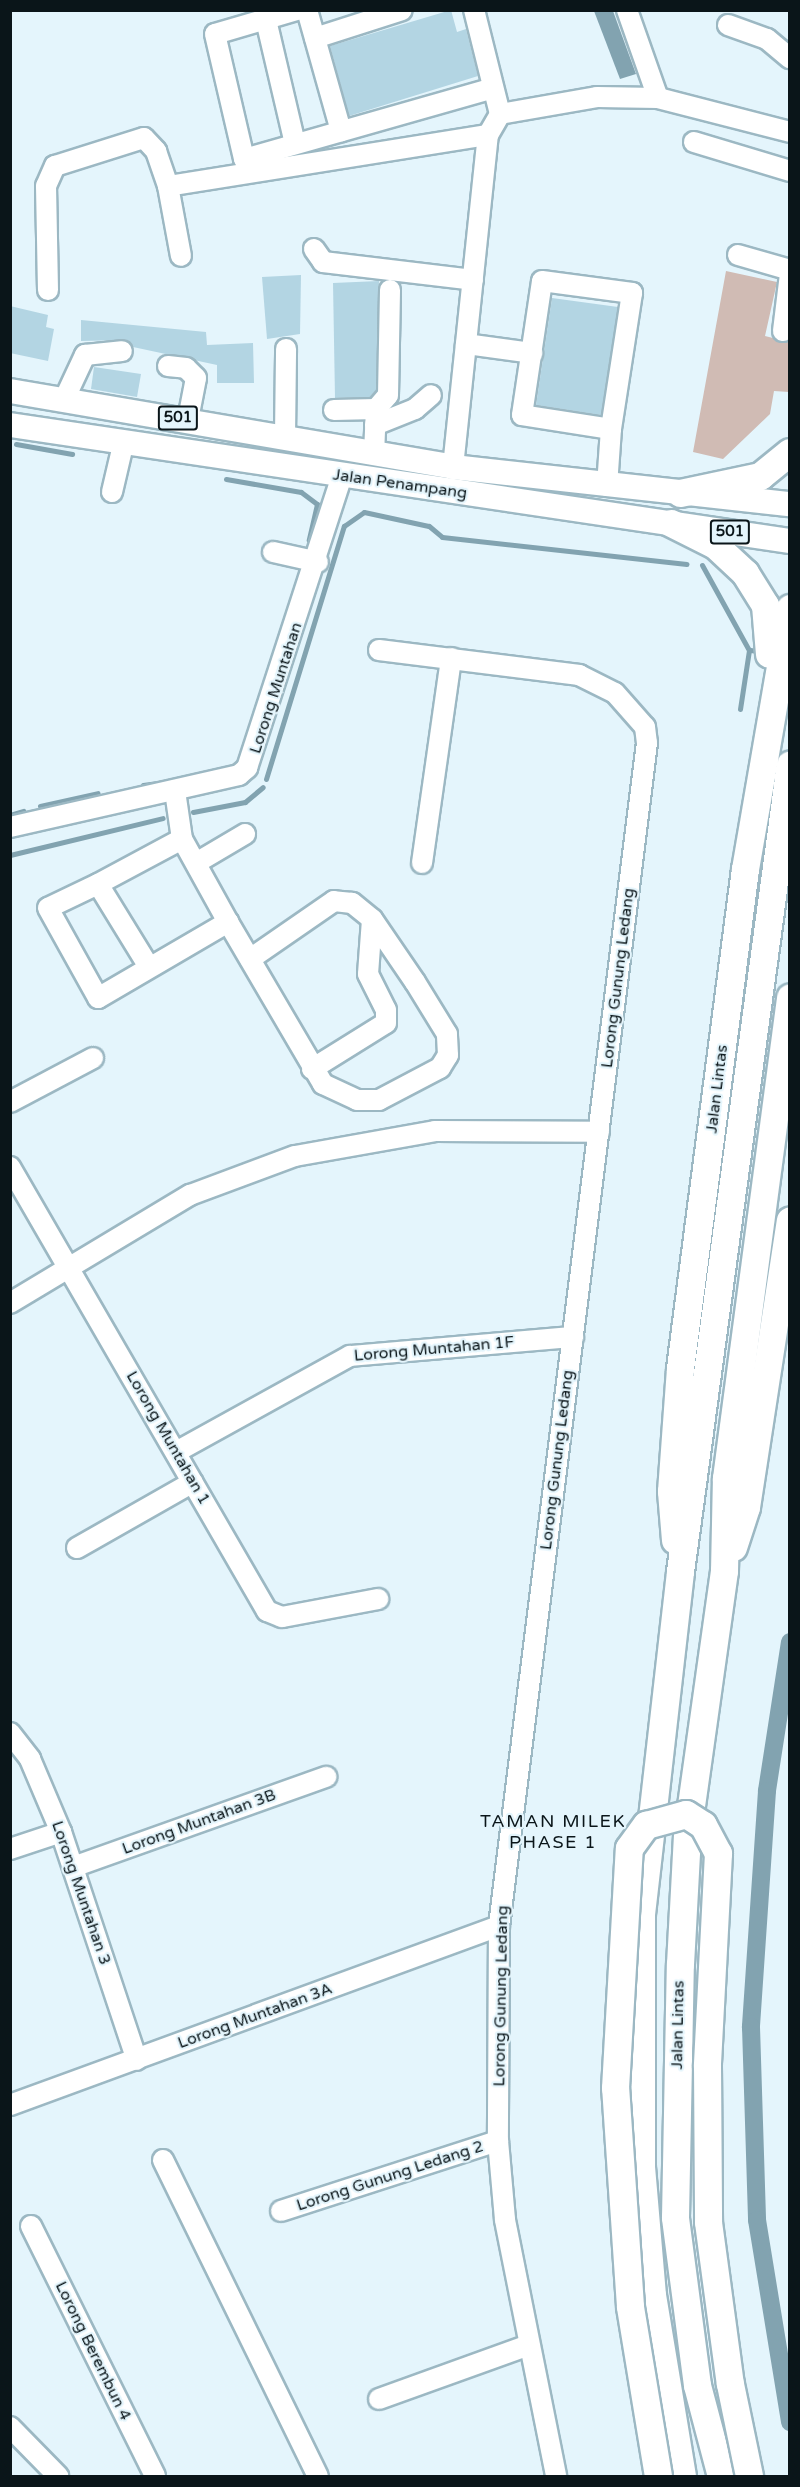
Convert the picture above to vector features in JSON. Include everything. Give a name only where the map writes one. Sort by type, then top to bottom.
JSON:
[{"type":"highway","points":[[680,493],[760,477],[789,452]]},
{"type":"highway","points":[[671,523],[721,550],[765,605],[770,625],[768,718]]},
{"type":"highway","name":"Jalan Lintas","points":[[680,1571],[671,1491],[680,1368],[768,718],[786,640],[789,608]]},
{"type":"highway","name":"Jalan Lintas","points":[[682,2476],[652,2295],[637,2106],[641,1914],[680,1571],[692,1496],[789,764]]},
{"type":"highway","name":"Jalan Lintas","points":[[721,2476],[697,2385],[675,2217],[687,1834],[724,1571],[726,1478],[789,997]]},
{"type":"highway","name":"Jalan Lintas","points":[[724,1571],[746,1507],[789,1220]]},
{"type":"highway","points":[[658,2476],[630,2306],[615,2088],[629,1848],[646,1825],[686,1814],[703,1825],[718,1853],[707,2066],[708,2222],[749,2476]]},
{"type":"main road","name":"Jalan Penampang","points":[[10,390],[188,419],[453,467],[606,486],[789,504]]},
{"type":"main road","name":"Jalan Penampang","points":[[10,425],[123,445],[789,541]]},
{"type":"street","points":[[297,10],[215,34],[244,159],[494,88]]},
{"type":"street","points":[[307,10],[341,131]]},
{"type":"street","points":[[315,38],[402,10]]},
{"type":"street","points":[[453,467],[488,135],[500,114],[474,10]]},
{"type":"street","points":[[627,10],[658,98]]},
{"type":"street","points":[[266,20],[296,144]]},
{"type":"street","points":[[728,26],[767,39],[789,58]]},
{"type":"street","points":[[500,114],[597,97],[658,98],[789,132]]},
{"type":"street","points":[[168,186],[488,135]]},
{"type":"street","points":[[48,290],[46,186],[55,165],[144,138],[156,151],[168,186],[181,256]]},
{"type":"street","points":[[694,142],[789,171]]},
{"type":"street","points":[[314,249],[322,262],[473,280]]},
{"type":"street","points":[[738,255],[789,272],[783,331]]},
{"type":"street","points":[[606,486],[611,429],[632,293],[542,281],[522,415],[611,429]]},
{"type":"street","points":[[374,454],[376,417],[388,395],[390,290]]},
{"type":"street","points":[[466,344],[532,353]]},
{"type":"street","points":[[285,436],[286,349]]},
{"type":"street","points":[[64,400],[85,355],[122,351]]},
{"type":"street","points":[[168,366],[186,369],[196,378],[188,419]]},
{"type":"street","points":[[334,410],[376,417],[415,409],[431,395]]},
{"type":"street","points":[[112,492],[123,445]]},
{"type":"street","name":"Lorong Muntahan","points":[[10,827],[239,775],[254,759],[318,562],[342,476]]},
{"type":"street","points":[[273,552],[318,562]]},
{"type":"street","name":"Lorong Gunung Ledang","points":[[379,650],[579,675],[615,693],[645,727],[598,1132],[499,1926],[498,2141],[505,2220],[556,2476]]},
{"type":"street","points":[[422,863],[451,658]]},
{"type":"street","points":[[175,791],[182,839],[312,1069],[337,1094],[379,1100],[440,1068],[448,1054],[447,1034],[372,919],[352,903],[334,901],[250,959]]},
{"type":"street","points":[[196,862],[245,834]]},
{"type":"street","points":[[182,839],[48,908],[98,998],[228,922]]},
{"type":"street","points":[[98,884],[149,967]]},
{"type":"street","points":[[312,1069],[386,1023],[386,1010],[368,974],[372,919]]},
{"type":"street","points":[[10,1102],[93,1058]]},
{"type":"street","points":[[10,1303],[190,1195],[295,1156],[435,1131],[598,1132]]},
{"type":"street","name":"Lorong Muntahan 1","points":[[10,1167],[193,1482],[274,1616],[378,1599]]},
{"type":"street","name":"Lorong Muntahan 1F","points":[[176,1452],[350,1356],[573,1337]]},
{"type":"street","points":[[77,1548],[193,1482]]},
{"type":"street","name":"Lorong Muntahan 3","points":[[10,1733],[30,1759],[61,1832],[137,2060]]},
{"type":"street","name":"Lorong Muntahan 3B","points":[[73,1867],[326,1777]]},
{"type":"street","points":[[10,1849],[61,1832]]},
{"type":"street","name":"Lorong Muntahan 3A","points":[[10,2105],[499,1926]]},
{"type":"street","name":"Lorong Gunung Ledang 2","points":[[281,2211],[498,2141]]},
{"type":"street","points":[[164,2160],[318,2476]]},
{"type":"street","name":"Lorong Berembun 4","points":[[31,2226],[155,2476]]},
{"type":"street","points":[[380,2398],[529,2345]]},
{"type":"street","points":[[10,2427],[58,2476]]},
{"type":"shaded area","points":[[726,271],[777,282],[765,336],[789,342],[789,392],[774,391],[770,414],[723,459],[693,452]]},
{"type":"water","points":[[594,11],[613,11],[636,74],[620,79]]},
{"type":"building","points":[[451,10],[457,32],[466,29],[478,76],[349,116],[330,46]]},
{"type":"building","points":[[301,275],[300,334],[267,339],[262,277]]},
{"type":"building","points":[[379,281],[376,390],[370,397],[335,398],[333,283]]},
{"type":"building","points":[[552,298],[618,307],[601,415],[536,405]]},
{"type":"building","points":[[10,306],[48,315],[46,327],[54,329],[48,361],[10,353]]},
{"type":"building","points":[[81,320],[206,332],[207,345],[253,343],[254,383],[217,383],[217,365],[133,347],[126,340],[81,341]]},
{"type":"building","points":[[94,367],[141,374],[137,397],[91,389]]},
{"type":"waterway","points":[[16,444],[72,454]]},
{"type":"waterway","points":[[226,479],[301,492],[317,504],[309,540]]},
{"type":"waterway","points":[[266,779],[344,526],[364,512],[429,526],[442,537],[687,564]]},
{"type":"waterway","points":[[702,565],[749,650],[761,651]]},
{"type":"waterway","points":[[740,709],[749,650]]},
{"type":"waterway","points":[[143,785],[171,781]]},
{"type":"waterway","points":[[193,812],[245,802],[263,787]]},
{"type":"waterway","points":[[40,806],[98,793]]},
{"type":"waterway","points":[[10,815],[23,811]]},
{"type":"waterway","points":[[10,855],[163,818]]},
{"type":"waterway","points":[[790,1642],[767,1791],[751,2027],[757,2220],[790,2422]]},
{"type":"district","name":"TAMAN MILEK PHASE 1","points":[[553,1832]]}]
